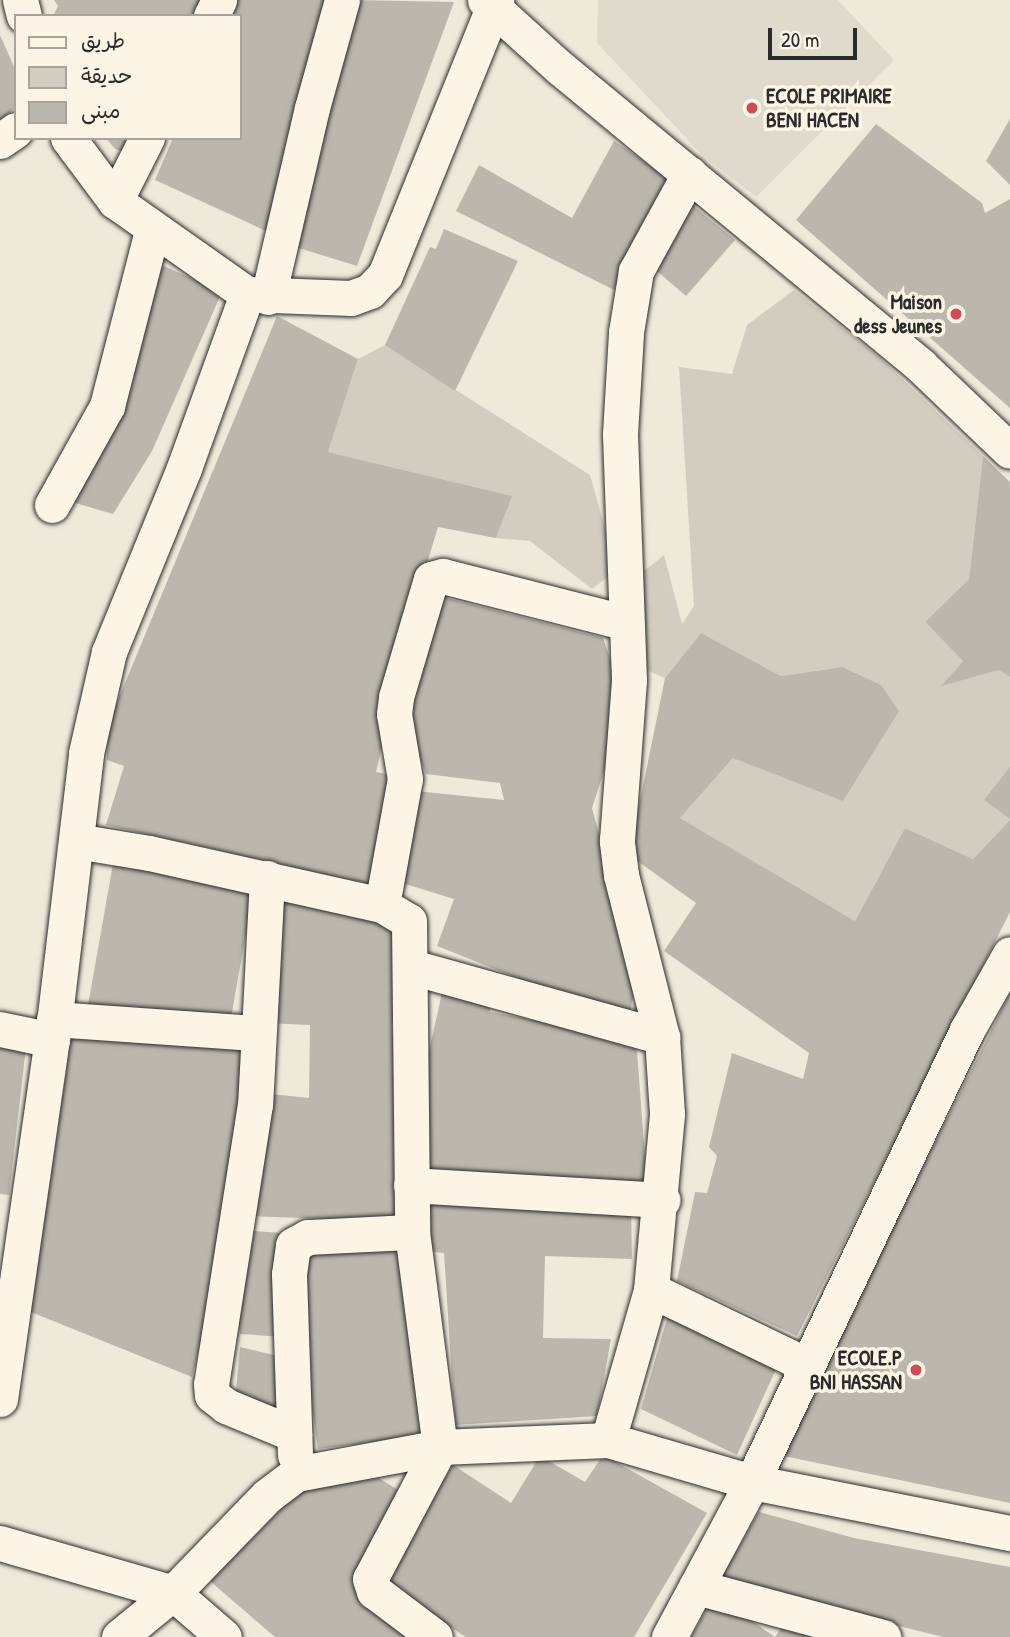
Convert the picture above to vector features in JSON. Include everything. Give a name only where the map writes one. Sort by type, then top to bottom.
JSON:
[{"type":"street","points":[[0,1399],[13,1210],[53,1029],[92,711],[109,652],[258,296],[342,0]]},
{"type":"street","points":[[69,140],[115,201],[152,230],[258,296],[351,299],[370,291],[386,275],[492,1],[560,68],[920,365],[1010,451]]},
{"type":"street","points":[[115,201],[146,140]]},
{"type":"street","points":[[608,1440],[651,1290],[663,1199],[668,1074],[663,1037],[618,855],[628,710],[620,433],[630,292],[648,244],[689,174]]},
{"type":"street","points":[[52,505],[107,406],[152,230]]},
{"type":"street","points":[[382,905],[405,779],[394,714],[396,697],[430,579],[443,576],[624,622]]},
{"type":"street","points":[[76,841],[267,878],[382,905],[410,921],[412,1232],[440,1447],[370,1579],[374,1591],[435,1637]]},
{"type":"street","points":[[267,878],[256,1032],[259,1059],[255,1104],[211,1384],[212,1395],[226,1406],[294,1434]]},
{"type":"street","points":[[669,1637],[752,1482],[805,1364],[968,1030],[1010,954]]},
{"type":"street","points":[[412,967],[663,1037]]},
{"type":"street","points":[[0,1029],[256,1032]]},
{"type":"street","points":[[411,1185],[663,1199]]},
{"type":"street","points":[[296,1474],[289,1274],[293,1245],[308,1237],[412,1232]]},
{"type":"street","points":[[651,1290],[805,1364]]},
{"type":"street","points":[[119,1637],[173,1593],[267,1496],[296,1474],[440,1447],[608,1440],[752,1482],[1010,1533]]},
{"type":"street","points":[[0,1543],[173,1593],[224,1637]]},
{"type":"street","points":[[696,1587],[883,1637]]},
{"type":"shaded area","name":"ECOLE PRIMAIRE BENI HACEN","points":[[598,0],[838,0],[894,60],[756,197],[702,155],[597,43]]},
{"type":"green space","points":[[794,290],[879,357],[983,456],[969,579],[925,622],[963,661],[942,685],[999,670],[1010,677],[1010,820],[973,859],[905,828],[855,921],[680,818],[733,758],[842,667],[781,676],[701,633],[665,678],[637,666],[638,576],[664,555],[682,624],[694,606],[679,367],[732,374],[747,325]]},
{"type":"green space","points":[[385,345],[590,475],[617,570],[592,589],[530,541],[496,538],[511,496],[328,452],[358,359]]},
{"type":"building","points":[[54,0],[205,0],[198,14],[54,14],[58,6]]},
{"type":"building","points":[[232,0],[332,0],[275,235],[155,180],[172,140],[242,140],[242,14],[226,14]]},
{"type":"building","points":[[355,0],[454,2],[357,266],[286,244]]},
{"type":"building","points":[[0,35],[14,66],[14,109],[0,121]]},
{"type":"building","points":[[1010,119],[1010,185],[986,161]]},
{"type":"building","name":"Maison dess Jeunes","points":[[876,124],[982,203],[985,213],[1010,199],[1010,408],[796,220]]},
{"type":"building","points":[[108,140],[137,140],[130,154],[115,149]]},
{"type":"building","points":[[614,141],[672,180],[614,290],[456,211],[479,165],[572,218]]},
{"type":"building","points":[[691,204],[735,240],[686,296],[651,266]]},
{"type":"building","points":[[444,229],[518,261],[455,391],[385,345],[430,247],[436,249]]},
{"type":"building","points":[[155,262],[222,292],[152,451],[113,514],[62,499]]},
{"type":"building","points":[[277,316],[358,359],[328,452],[512,496],[496,538],[438,527],[417,596],[376,772],[399,777],[372,885],[106,825],[124,766],[107,760],[106,729]]},
{"type":"building","points":[[983,456],[1010,482],[1010,677],[999,670],[941,686],[963,661],[925,622],[969,579]]},
{"type":"building","points":[[438,596],[603,638],[620,688],[617,731],[592,808],[637,978],[628,1022],[437,946],[454,899],[399,882],[415,791],[504,800],[500,783],[426,774],[399,707]]},
{"type":"building","points":[[701,633],[781,676],[842,667],[881,685],[899,711],[843,801],[733,758],[680,818],[855,921],[905,828],[973,859],[1010,820],[1010,912],[797,1336],[677,1281],[695,1192],[707,1193],[717,1156],[709,1147],[732,1053],[803,1079],[809,1053],[664,951],[696,903],[629,855],[665,678]]},
{"type":"building","points":[[1010,767],[1010,819],[984,800]]},
{"type":"building","points":[[114,858],[255,883],[229,1031],[88,1006]]},
{"type":"building","points":[[273,897],[373,914],[402,941],[392,1026],[406,1222],[250,1216],[262,1093],[309,1098],[310,1025],[263,1023]]},
{"type":"building","points":[[444,984],[491,995],[490,1012],[636,1038],[647,1184],[422,1179],[425,1069]]},
{"type":"building","name":"ECOLE.P BNI HASSAN","points":[[1010,993],[1010,1503],[779,1455]]},
{"type":"building","points":[[0,1037],[26,1047],[9,1195],[0,1194]]},
{"type":"building","points":[[71,1037],[253,1049],[215,1281],[192,1377],[31,1312]]},
{"type":"building","points":[[430,1193],[631,1207],[632,1259],[545,1256],[543,1338],[611,1339],[597,1416],[455,1425],[444,1253],[427,1251]]},
{"type":"building","points":[[240,1230],[281,1233],[283,1337],[240,1334],[234,1286]]},
{"type":"building","points":[[394,1239],[434,1434],[318,1449],[295,1290],[304,1263],[319,1247]]},
{"type":"building","points":[[670,1308],[777,1367],[737,1455],[641,1409]]},
{"type":"building","points":[[240,1347],[286,1358],[285,1419],[235,1402]]},
{"type":"building","points":[[603,1455],[707,1513],[634,1637],[466,1637],[376,1581],[453,1465],[511,1503],[540,1456],[585,1482]]},
{"type":"building","points":[[372,1474],[413,1499],[352,1580],[425,1637],[275,1637],[210,1581],[303,1487]]},
{"type":"building","points":[[759,1512],[854,1538],[1010,1567],[1010,1637],[943,1637],[719,1581]]},
{"type":"building","points":[[715,1595],[775,1637],[691,1637]]},
{"type":"building","points":[[782,1627],[862,1637],[775,1637]]},
{"type":"place","name":"ECOLE PRIMAIRE BENI HACEN","points":[[752,108]]},
{"type":"place","name":"Maison dess Jeunes","points":[[956,314]]},
{"type":"place","name":"ECOLE.P BNI HASSAN","points":[[916,1370]]}]
